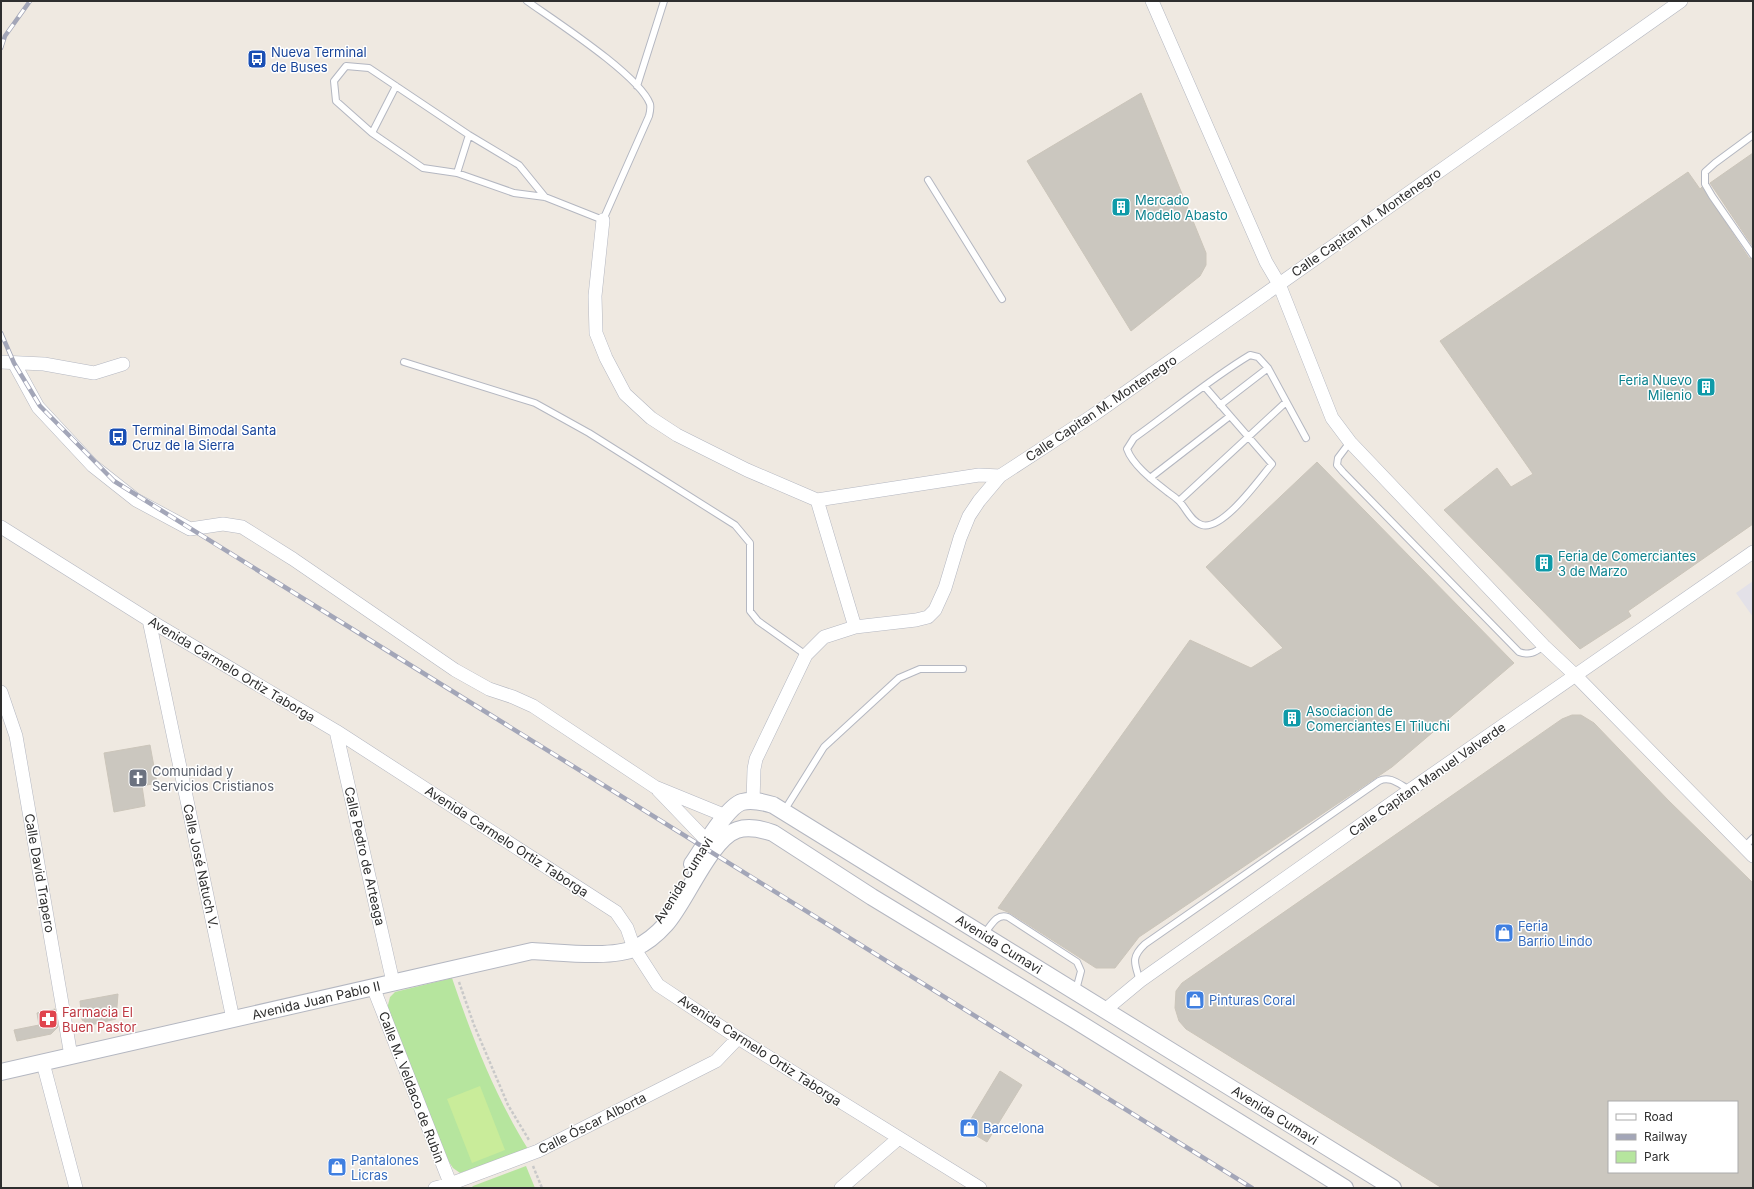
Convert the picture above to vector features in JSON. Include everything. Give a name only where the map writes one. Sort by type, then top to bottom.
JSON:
[{"type":"street","points":[[1152,1],[1266,262],[1279,284],[1332,418],[1350,442],[1544,646],[1575,675],[1748,851]]},
{"type":"street","name":"Calle Capitan M. Montenegro","points":[[753,801],[754,769],[756,759],[806,655],[824,637],[855,627],[916,620],[928,617],[935,610],[945,588],[960,538],[969,516],[979,501],[1000,476],[1092,416],[1680,1]]},
{"type":"street","points":[[603,220],[595,296],[596,333],[606,358],[625,394],[651,418],[677,435],[747,470],[817,500],[980,475],[1000,476]]},
{"type":"street","points":[[1,362],[44,364],[94,373],[123,364]]},
{"type":"street","points":[[14,363],[38,407],[93,466],[136,500],[190,529],[222,524],[242,527],[293,559],[455,670],[489,689],[533,706],[655,787],[726,816]]},
{"type":"street","points":[[817,500],[855,627]]},
{"type":"street","name":"Avenida Carmelo Ortiz Taborga","points":[[1,527],[149,620],[336,731],[616,912],[627,928],[634,948],[658,985],[738,1038],[980,1188]]},
{"type":"street","name":"Calle Capitan Manuel Valverde","points":[[1105,1010],[1140,981],[1410,790],[1753,552]]},
{"type":"street","name":"Calle José Natuch V.","points":[[149,620],[234,1019]]},
{"type":"street","name":"Calle David Trapero","points":[[1,692],[16,736],[72,1056]]},
{"type":"street","name":"Calle Pedro de Arteaga","points":[[336,731],[393,982]]},
{"type":"street","points":[[655,787],[707,841]]},
{"type":"street","name":"Avenida Cumavi","points":[[650,938],[657,917],[707,841],[726,816],[742,802],[753,801],[772,805],[1393,1188]]},
{"type":"street","name":"Avenida Cumavi","points":[[634,948],[650,938],[666,924],[712,853],[725,837],[736,830],[760,828],[773,833],[872,896],[1345,1188]]},
{"type":"street","points":[[872,896],[885,874]]},
{"type":"street","name":"Avenida Juan Pablo II","points":[[1,1072],[532,951],[592,953],[622,952],[634,948]]},
{"type":"street","name":"Calle M. Veldaco de Rubin","points":[[373,987],[451,1186]]},
{"type":"street","name":"Calle Óscar Alborta","points":[[435,1188],[451,1186],[533,1153],[716,1061],[738,1038]]},
{"type":"street","points":[[43,1063],[76,1188]]},
{"type":"street","points":[[1247,1127],[1260,1106]]},
{"type":"street","points":[[841,1188],[899,1138]]},
{"type":"lane","points":[[527,1],[613,63],[645,94],[651,106],[649,116],[603,220],[545,197],[514,193],[456,173],[423,168],[372,133],[336,101],[334,81],[346,66],[370,68],[469,135],[519,165],[545,197]]},
{"type":"lane","points":[[637,86],[664,1]]},
{"type":"lane","points":[[372,133],[396,86]]},
{"type":"lane","points":[[456,173],[469,135]]},
{"type":"lane","points":[[1753,135],[1705,172],[1705,184],[1753,255]]},
{"type":"lane","points":[[928,180],[1002,299]]},
{"type":"lane","points":[[1205,387],[1272,464],[1244,498],[1220,520],[1209,525],[1201,525],[1179,501],[1150,478],[1129,456],[1127,449],[1134,438],[1205,387],[1250,355],[1258,357],[1268,368],[1306,438]]},
{"type":"lane","points":[[404,362],[535,403],[589,433],[735,526],[750,543],[750,610],[758,621],[806,655]]},
{"type":"lane","points":[[1220,405],[1268,368]]},
{"type":"lane","points":[[1179,501],[1286,402]]},
{"type":"lane","points":[[1150,478],[1230,416]]},
{"type":"lane","points":[[1350,442],[1338,458],[1337,465],[1343,472],[1519,652],[1533,654],[1544,646]]},
{"type":"lane","points":[[784,811],[824,747],[899,678],[920,669],[963,669]]},
{"type":"lane","points":[[1140,981],[1134,961],[1137,951],[1145,944],[1384,778],[1410,790]]},
{"type":"lane","points":[[1748,851],[1753,838]]},
{"type":"lane","points":[[984,935],[998,917],[1003,915],[1008,917],[1077,962],[1081,971],[1076,992]]},
{"type":"path","points":[[455,968],[474,1025],[508,1105],[527,1137],[533,1153],[542,1188]]},
{"type":"shaded area","points":[[1753,581],[1753,617],[1736,593]]},
{"type":"green space","points":[[452,978],[485,1066],[505,1108],[528,1149],[460,1173],[453,1168],[449,1162],[387,1009],[390,997],[395,992]]},
{"type":"green space","points":[[480,1086],[505,1150],[472,1163],[447,1099]]},
{"type":"green space","points":[[526,1166],[535,1188],[471,1188],[473,1186]]},
{"type":"building","name":"Mercado Modelo Abasto","points":[[1141,93],[1206,253],[1206,265],[1200,276],[1131,331],[1027,161]]},
{"type":"building","points":[[1753,153],[1753,247],[1710,183]]},
{"type":"building","points":[[1688,172],[1700,189],[1702,187],[1749,258],[1753,259],[1753,524],[1628,611],[1631,616],[1580,649],[1444,510],[1497,468],[1511,487],[1533,474],[1440,341]]},
{"type":"building","name":"Asociacion de Comerciantes El Tiluchi","points":[[1317,462],[1514,663],[1392,767],[1139,937],[1115,968],[1096,968],[1010,913],[998,908],[1190,640],[1251,668],[1283,648],[1206,567]]},
{"type":"building","name":"Feria Barrio Lindo","points":[[1572,715],[1581,715],[1594,723],[1669,801],[1753,883],[1753,1188],[1442,1188],[1186,1029],[1179,1021],[1175,1008],[1176,991],[1182,983],[1562,719]]},
{"type":"building","name":"Comunidad y Servicios Cristianos","points":[[150,745],[157,783],[142,786],[145,806],[114,812],[104,753]]},
{"type":"building","points":[[118,994],[116,1019],[91,1025],[82,1020],[80,1001]]},
{"type":"building","name":"Farmacia El Buen Pastor","points":[[55,1009],[58,1027],[51,1034],[17,1041],[14,1030],[39,1025],[37,1013]]},
{"type":"building","points":[[1000,1071],[1022,1085],[987,1142],[965,1129]]},
{"type":"railway","points":[[1,48],[5,36],[30,1]]},
{"type":"railway","points":[[1,333],[14,363],[40,406],[114,481],[1252,1188]]},
{"type":"place","name":"Nueva Terminal de Buses","points":[[257,59]]},
{"type":"place","name":"Mercado Modelo Abasto","points":[[1121,207]]},
{"type":"place","name":"Feria Nuevo Milenio","points":[[1706,387]]},
{"type":"place","name":"Terminal Bimodal Santa Cruz de la Sierra","points":[[118,437]]},
{"type":"place","name":"Feria de Comerciantes 3 de Marzo","points":[[1544,563]]},
{"type":"place","name":"Asociacion de Comerciantes El Tiluchi","points":[[1292,718]]},
{"type":"place","name":"Comunidad y Servicios Cristianos","points":[[138,778]]},
{"type":"place","name":"Feria Barrio Lindo","points":[[1504,933]]},
{"type":"place","name":"Pinturas Coral","points":[[1195,1000]]},
{"type":"place","name":"Farmacia El Buen Pastor","points":[[48,1019]]},
{"type":"place","name":"Barcelona","points":[[969,1128]]},
{"type":"place","name":"Pantalones Licras","points":[[337,1167]]}]
